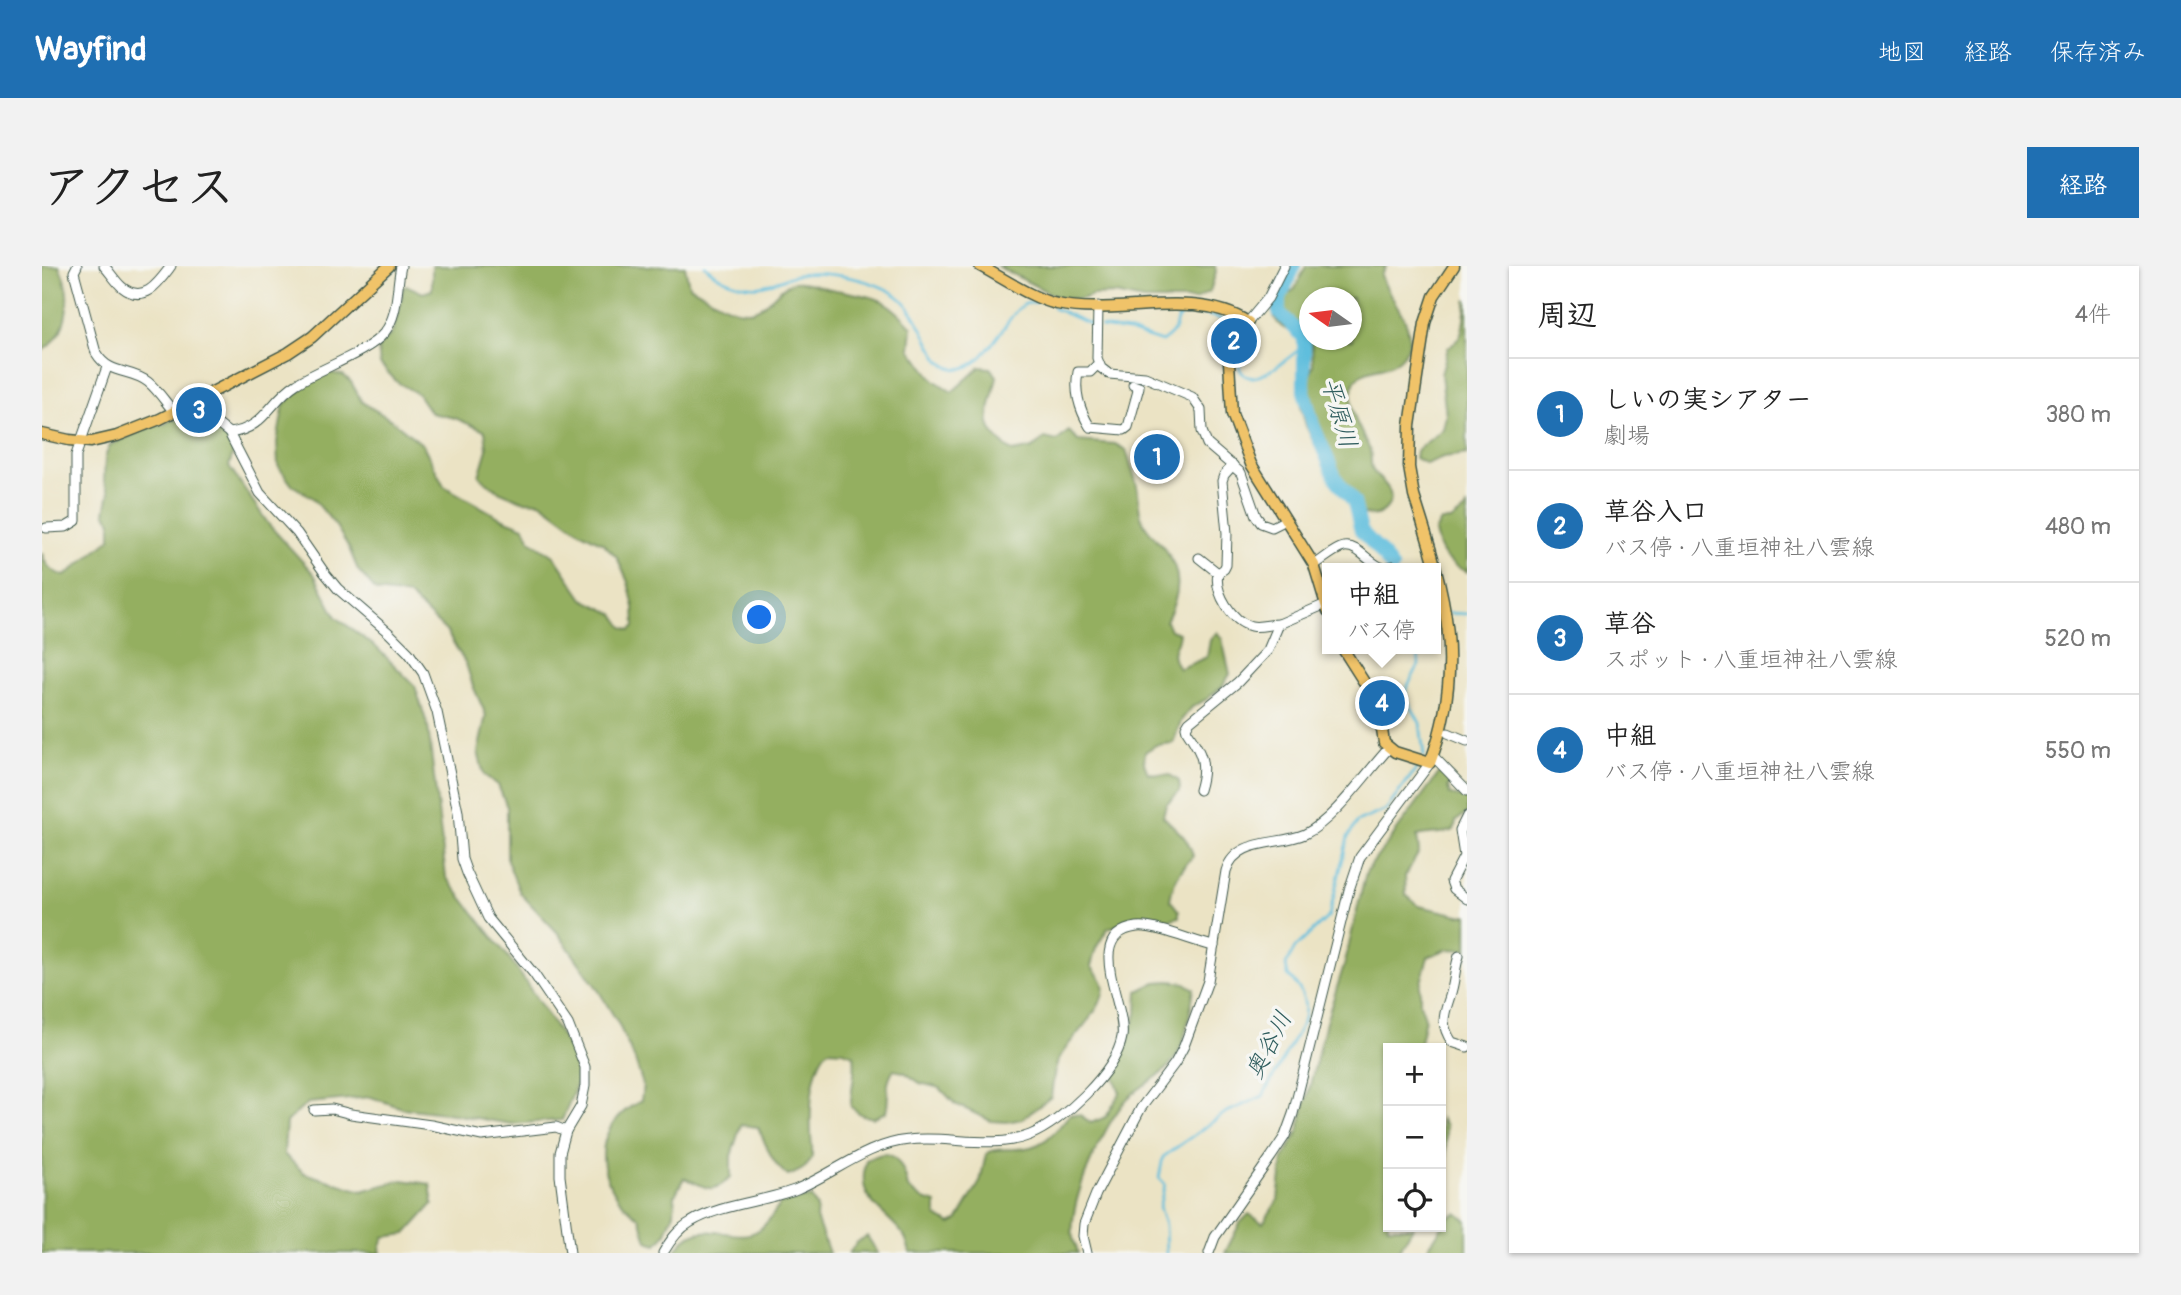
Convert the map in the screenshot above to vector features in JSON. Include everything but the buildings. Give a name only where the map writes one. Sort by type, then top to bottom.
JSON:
[{"type":"main road","points":[[42,434],[80,442],[117,436],[174,412],[296,348],[312,337],[389,266]]},
{"type":"main road","points":[[980,266],[1056,304],[1208,307],[1235,314],[1244,328],[1234,344],[1229,362],[1232,414],[1251,464],[1314,565],[1322,591]]},
{"type":"main road","points":[[1438,563],[1414,496],[1409,458],[1412,409],[1425,323],[1434,296],[1454,266]]},
{"type":"main road","points":[[1441,571],[1460,635]]},
{"type":"main road","points":[[1346,654],[1378,704],[1382,735],[1389,748],[1402,755],[1432,760],[1448,733],[1460,691]]},
{"type":"street","points":[[77,266],[74,272],[96,353],[107,367],[149,383],[174,412],[220,426],[229,433],[260,493],[297,533],[338,589],[402,646],[423,673],[437,712],[458,812],[467,873],[488,918],[549,995],[568,1024],[580,1051],[586,1086],[581,1106],[562,1143],[559,1164],[570,1253]]},
{"type":"street","points":[[104,266],[124,288],[137,294],[154,288],[171,266]]},
{"type":"street","points":[[229,433],[242,432],[253,426],[293,386],[384,334],[392,318],[401,266]]},
{"type":"street","points":[[1244,328],[1268,298],[1284,266]]},
{"type":"street","points":[[1098,306],[1098,364],[1090,372],[1078,372],[1076,386],[1076,395],[1090,427],[1124,430],[1128,427],[1139,387],[1133,386]]},
{"type":"street","points":[[1098,364],[1109,374],[1145,377],[1192,397],[1201,410],[1202,431],[1207,444],[1233,465],[1244,479],[1256,516],[1261,523],[1272,527],[1286,520]]},
{"type":"street","points":[[46,528],[66,527],[76,520],[74,466],[107,367]]},
{"type":"street","points":[[1233,465],[1222,481],[1227,561],[1224,569],[1218,573],[1216,582],[1231,612],[1239,621],[1257,627],[1279,624],[1322,610]]},
{"type":"street","points":[[1314,565],[1348,547],[1360,552],[1373,563]]},
{"type":"street","points":[[1199,558],[1218,573]]},
{"type":"street","points":[[1441,592],[1449,593]]},
{"type":"street","points":[[1199,790],[1204,774],[1202,756],[1186,727],[1193,718],[1238,682],[1268,650],[1279,624]]},
{"type":"street","points":[[1448,733],[1467,741]]},
{"type":"street","points":[[1087,1253],[1083,1236],[1084,1224],[1096,1194],[1141,1108],[1175,1063],[1184,1046],[1208,981],[1226,871],[1234,855],[1249,847],[1288,840],[1313,830],[1389,748]]},
{"type":"street","points":[[1209,1253],[1215,1237],[1271,1157],[1289,1125],[1349,890],[1360,857],[1432,760],[1467,791]]},
{"type":"street","points":[[1467,816],[1460,830],[1464,856],[1451,881],[1454,889],[1467,900]]},
{"type":"street","points":[[663,1253],[676,1234],[697,1219],[796,1189],[893,1142],[928,1138],[1015,1140],[1043,1129],[1103,1077],[1119,1051],[1123,1026],[1108,962],[1111,945],[1121,933],[1133,928],[1149,928],[1214,946]]},
{"type":"street","points":[[1459,956],[1452,989],[1444,1009],[1444,1024],[1452,1042],[1467,1047]]},
{"type":"street","points":[[314,1110],[332,1109],[358,1116],[382,1117],[482,1136],[556,1127],[566,1132]]},
{"type":"green space","points":[[42,266],[59,266],[67,301],[63,324],[58,334],[42,351]]},
{"type":"green space","points":[[432,266],[685,266],[689,286],[725,306],[741,311],[762,306],[794,282],[876,298],[892,308],[912,327],[910,349],[934,380],[952,392],[980,367],[990,368],[997,376],[989,409],[990,426],[1001,442],[1013,452],[1033,448],[1045,438],[1057,441],[1069,431],[1078,441],[1115,444],[1126,450],[1136,481],[1142,519],[1175,567],[1177,593],[1166,621],[1170,630],[1179,633],[1173,654],[1175,662],[1179,669],[1207,657],[1210,640],[1217,632],[1222,639],[1230,674],[1222,687],[1192,707],[1182,719],[1173,743],[1156,745],[1145,752],[1144,763],[1148,773],[1170,775],[1179,781],[1180,791],[1166,804],[1163,816],[1185,839],[1193,856],[1178,876],[1171,893],[1170,900],[1179,911],[1179,917],[1108,928],[1096,948],[1091,966],[1103,984],[1100,1002],[1059,1059],[1051,1097],[1022,1119],[991,1121],[955,1104],[940,1088],[920,1083],[904,1072],[893,1070],[888,1081],[886,1112],[873,1118],[862,1115],[851,1107],[854,1055],[828,1050],[814,1078],[811,1113],[812,1156],[806,1166],[788,1176],[773,1160],[758,1127],[741,1125],[731,1156],[731,1177],[713,1188],[684,1178],[675,1195],[674,1213],[665,1235],[657,1244],[647,1241],[640,1218],[613,1190],[603,1158],[605,1141],[612,1126],[624,1112],[641,1101],[643,1085],[618,1023],[597,988],[557,932],[520,893],[507,860],[507,807],[498,785],[484,775],[478,752],[486,715],[466,664],[447,632],[408,595],[376,591],[358,570],[336,526],[313,498],[292,485],[278,466],[277,442],[284,404],[316,376],[331,373],[343,375],[351,382],[362,402],[393,421],[423,445],[444,486],[501,518],[524,527],[530,540],[554,556],[583,599],[614,614],[623,627],[630,630],[635,626],[628,582],[617,557],[603,543],[581,532],[540,502],[522,501],[498,491],[479,476],[487,449],[485,431],[455,418],[431,413],[418,394],[397,382],[380,364],[378,348],[392,333],[403,287],[408,286],[423,293],[432,290]]},
{"type":"green space","points":[[997,266],[1215,266],[1216,272],[1210,291],[1195,300],[1143,300],[1115,294],[1092,295],[1082,299],[1059,298]]},
{"type":"green space","points":[[1306,266],[1386,266],[1381,275],[1402,313],[1409,334],[1408,344],[1397,361],[1362,374],[1356,379],[1352,389],[1354,415],[1370,450],[1372,469],[1391,496],[1388,507],[1379,514],[1360,513],[1352,492],[1319,453],[1306,426],[1301,406],[1313,365],[1312,350],[1362,350],[1362,287],[1299,287],[1299,332],[1287,330],[1278,323],[1271,304],[1295,289]]},
{"type":"green space","points":[[1467,299],[1467,454],[1443,457],[1426,464],[1415,458],[1416,451],[1443,429],[1446,415],[1441,374],[1448,348],[1461,333]]},
{"type":"green space","points":[[171,420],[185,420],[223,433],[234,450],[229,466],[269,525],[314,574],[336,617],[377,648],[415,686],[428,727],[446,877],[513,963],[573,1054],[578,1081],[562,1120],[511,1124],[402,1108],[371,1097],[308,1103],[286,1122],[284,1154],[304,1173],[362,1191],[402,1180],[430,1184],[433,1204],[406,1234],[384,1237],[381,1253],[42,1253],[42,553],[50,568],[65,576],[111,538],[111,521],[105,513],[109,492],[104,481],[105,457],[110,445]]},
{"type":"green space","points":[[1467,505],[1467,572],[1445,557],[1435,532],[1441,521],[1451,521],[1465,510]]},
{"type":"green space","points":[[1443,768],[1453,778],[1448,787],[1450,795],[1467,798],[1467,813],[1456,821],[1454,830],[1417,836],[1419,852],[1405,876],[1406,895],[1419,906],[1467,915],[1467,950],[1447,949],[1428,957],[1420,986],[1420,1003],[1425,1017],[1420,1043],[1383,1043],[1383,1232],[1410,1232],[1399,1250],[1400,1253],[1225,1253],[1240,1223],[1249,1214],[1263,1223],[1278,1200],[1283,1159],[1298,1133],[1326,1022],[1345,962],[1366,872]]},
{"type":"green space","points":[[1156,982],[1185,983],[1194,989],[1181,1046],[1168,1067],[1127,1099],[1098,1145],[1076,1204],[1073,1238],[1078,1253],[910,1253],[904,1235],[867,1194],[864,1185],[866,1160],[889,1154],[903,1171],[908,1188],[921,1198],[936,1203],[936,1216],[951,1224],[957,1221],[980,1182],[986,1154],[1040,1143],[1053,1134],[1070,1114],[1080,1115],[1091,1123],[1106,1117],[1120,1093],[1114,1076],[1137,1014],[1138,991]]},
{"type":"green space","points":[[811,1197],[817,1207],[816,1218],[829,1253],[674,1253],[684,1240],[695,1234],[750,1234],[769,1220],[781,1203]]},
{"type":"green space","points":[[1457,1213],[1467,1221],[1467,1253],[1425,1253],[1438,1232],[1446,1232],[1448,1217]]},
{"type":"green space","points":[[867,1236],[878,1253],[849,1253],[857,1242]]},
{"type":"waterway","points":[[382,279],[399,266]]},
{"type":"waterway","points":[[705,266],[723,279],[745,286],[760,286],[808,274],[836,275],[878,286],[890,291],[907,305],[941,362],[953,368],[964,368],[975,362],[1018,309],[1025,304],[1037,302]]},
{"type":"waterway","name":"平原川","points":[[1294,266],[1282,294],[1279,312],[1304,338],[1304,391],[1313,425],[1336,479],[1354,502],[1361,531],[1388,563]]},
{"type":"waterway","points":[[269,370],[301,355],[362,298]]},
{"type":"waterway","points":[[1053,308],[1095,326]]},
{"type":"waterway","points":[[1101,327],[1128,331],[1162,342],[1173,332],[1180,316],[1195,313],[1222,319],[1240,330]]},
{"type":"waterway","points":[[1244,336],[1239,365],[1246,376],[1263,375],[1299,349]]},
{"type":"waterway","name":"平原川","points":[[1449,613],[1467,614]]},
{"type":"waterway","name":"奥谷川","points":[[1418,654],[1419,665],[1406,689],[1406,697],[1420,723],[1424,756]]},
{"type":"waterway","name":"奥谷川","points":[[1166,1253],[1165,1225],[1159,1207],[1165,1184],[1159,1178],[1163,1157],[1225,1113],[1263,1096],[1303,1022],[1303,996],[1288,976],[1286,965],[1295,948],[1329,916],[1348,837],[1357,822],[1386,810],[1419,765]]},
{"type":"place","name":"草谷入口","points":[[1234,341]]},
{"type":"place","name":"草谷","points":[[199,410]]},
{"type":"place","name":"しいの実シアター","points":[[1157,457]]},
{"type":"place","name":"中組","points":[[1382,703]]}]
